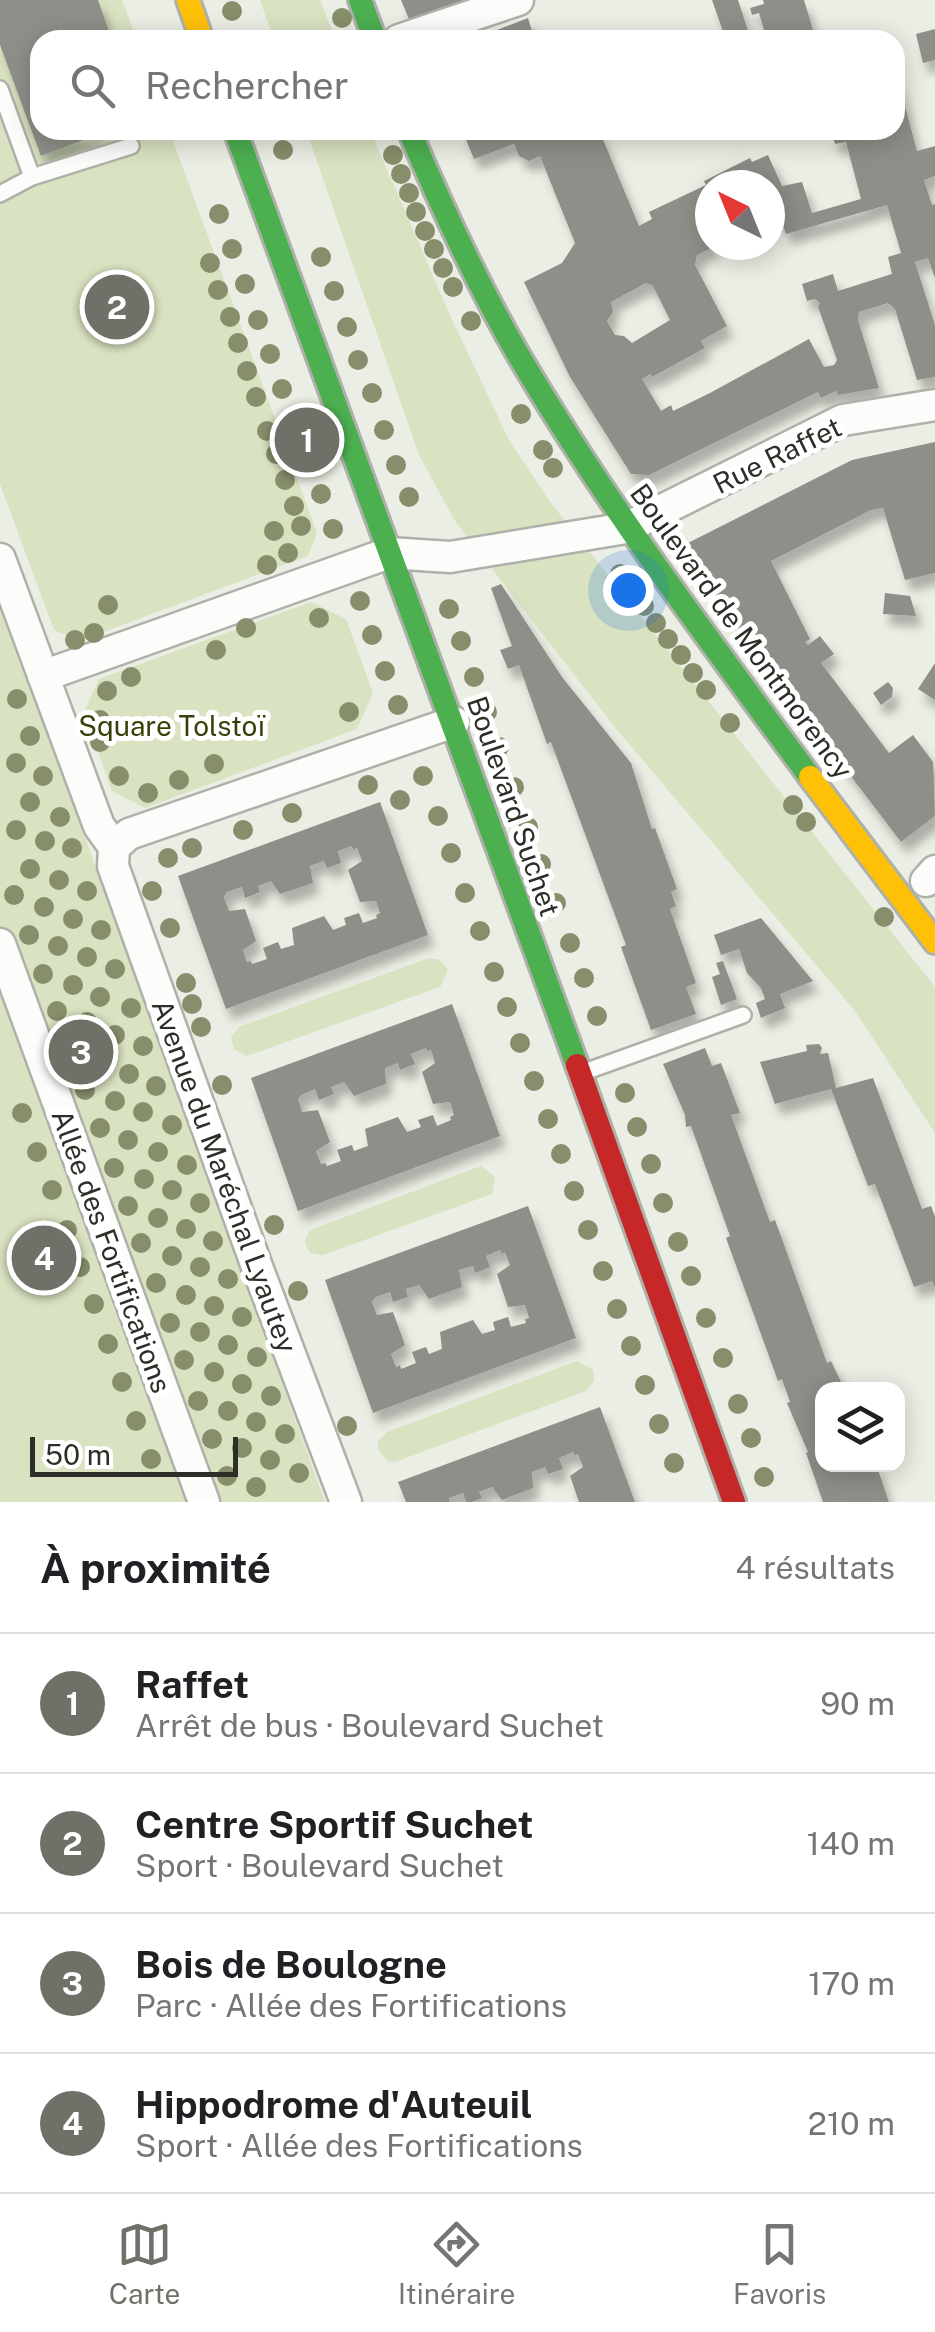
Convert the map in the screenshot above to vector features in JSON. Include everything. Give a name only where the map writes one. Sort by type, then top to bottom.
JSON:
[{"type":"main road","points":[[188,0],[198,30]]},
{"type":"main road","points":[[360,0],[371,30]]},
{"type":"main road","name":"Boulevard Suchet","points":[[239,140],[454,722],[734,1502]]},
{"type":"main road","name":"Boulevard de Montmorency","points":[[413,140],[502,326],[626,528],[935,942]]},
{"type":"street","points":[[428,30],[518,0]]},
{"type":"street","name":"Rue Raffet","points":[[390,553],[450,557],[626,528],[843,420],[935,405]]},
{"type":"street","points":[[43,676],[390,553]]},
{"type":"street","name":"Avenue du Maréchal Lyautey","points":[[0,559],[99,826],[114,847],[114,866],[182,1064],[346,1502]]},
{"type":"street","points":[[114,847],[129,834],[454,722]]},
{"type":"street","name":"Allée des Fortifications","points":[[0,944],[204,1502]]},
{"type":"lane","points":[[0,89],[32,177]]},
{"type":"lane","points":[[0,194],[32,177],[131,146]]},
{"type":"lane","points":[[905,904],[930,876]]},
{"type":"lane","points":[[578,1074],[743,1015]]},
{"type":"green space","points":[[0,0],[122,0],[133,30],[30,30],[30,140],[173,140],[317,533],[308,556],[79,641],[54,630],[0,484]]},
{"type":"green space","points":[[260,0],[320,0],[332,30],[270,30]]},
{"type":"green space","points":[[309,140],[374,140],[509,440],[551,503],[935,987],[935,1133],[855,1011],[613,725],[455,521],[419,455]]},
{"type":"green space","points":[[0,602],[325,1502],[0,1502]]},
{"type":"green space","name":"Square Tolstoï","points":[[311,602],[346,619],[373,693],[357,729],[145,808],[112,791],[84,712],[99,679]]},
{"type":"green space","points":[[429,958],[440,960],[448,970],[440,987],[247,1056],[234,1049],[231,1037],[239,1027]]},
{"type":"green space","points":[[481,1166],[495,1177],[492,1194],[323,1255],[311,1253],[307,1247],[306,1238],[313,1229]]},
{"type":"green space","points":[[577,1361],[593,1370],[594,1381],[586,1391],[395,1462],[388,1461],[378,1450],[378,1441],[387,1432]]},
{"type":"building","points":[[0,0],[98,0],[108,30],[30,30],[30,126],[0,45]]},
{"type":"building","points":[[401,0],[476,0],[411,24]]},
{"type":"building","points":[[712,0],[738,0],[748,30],[722,30]]},
{"type":"building","points":[[763,0],[804,0],[813,30],[764,30],[759,13],[752,15],[750,8],[764,4]]},
{"type":"building","points":[[528,18],[532,30],[497,30]]},
{"type":"building","points":[[935,29],[935,60],[923,63],[916,34]]},
{"type":"building","points":[[905,106],[917,151],[935,146],[935,176],[924,180],[932,205],[935,204],[935,278],[928,258],[915,262],[935,325],[935,377],[917,380],[895,309],[888,303],[859,312],[858,320],[879,388],[838,395],[836,391],[821,398],[818,392],[649,475],[631,474],[570,377],[524,282],[562,263],[575,243],[540,156],[529,161],[519,156],[514,144],[474,159],[466,140],[603,140],[639,226],[652,219],[649,212],[695,190],[695,265],[727,326],[701,341],[705,348],[642,379],[661,411],[671,405],[673,411],[710,393],[809,339],[824,367],[834,365],[837,360],[818,307],[820,303],[815,299],[807,301],[802,284],[833,274],[838,291],[892,274],[888,257],[901,253],[887,205],[786,234],[785,185],[802,182],[812,213],[861,199],[846,142],[835,144],[834,140],[905,140]],"holes":[[[646,283],[653,286],[670,320],[632,343],[615,335],[607,321],[613,312],[611,302]]]},
{"type":"building","points":[[35,140],[83,140],[41,156]]},
{"type":"building","points":[[768,155],[775,170],[726,170],[750,158],[752,162]]},
{"type":"building","points":[[935,442],[935,573],[905,580],[883,508],[871,510],[771,561],[810,639],[805,642],[808,645],[820,636],[834,654],[821,663],[889,753],[913,735],[933,762],[935,816],[901,842],[710,591],[713,588],[682,546],[852,460]]},
{"type":"building","points":[[501,584],[562,677],[631,763],[677,889],[671,892],[676,906],[670,909],[696,983],[686,987],[696,1014],[651,1030],[621,947],[626,945],[551,742],[547,744],[519,665],[508,669],[500,650],[512,646],[491,588]]},
{"type":"building","points":[[885,593],[910,596],[916,616],[883,614]]},
{"type":"building","points":[[935,663],[935,700],[918,689]]},
{"type":"building","points":[[888,682],[893,688],[892,697],[881,705],[873,693]]},
{"type":"building","points":[[380,802],[428,935],[226,1009],[178,876]],"holes":[[[352,846],[353,850],[357,848],[362,861],[348,870],[360,902],[376,901],[380,913],[377,918],[363,923],[359,913],[344,918],[346,925],[333,930],[324,916],[292,928],[294,945],[281,949],[278,942],[263,948],[267,959],[247,962],[243,950],[256,941],[245,909],[229,911],[224,897],[227,892],[242,887],[245,898],[260,892],[258,886],[271,881],[280,894],[313,883],[310,866],[324,861],[327,868],[341,863],[338,851]]]},
{"type":"building","points":[[761,918],[813,981],[780,994],[785,1008],[761,1018],[756,1003],[765,999],[747,973],[739,949],[721,955],[714,935]]},
{"type":"building","points":[[723,961],[737,999],[721,1005],[712,977],[720,974],[716,963]]},
{"type":"building","points":[[452,1004],[500,1136],[298,1211],[251,1078]],"holes":[[[426,1048],[431,1050],[435,1063],[422,1072],[433,1104],[450,1102],[454,1115],[451,1120],[437,1126],[433,1115],[418,1120],[421,1127],[407,1132],[398,1117],[365,1129],[368,1146],[354,1151],[352,1145],[337,1150],[341,1161],[321,1164],[316,1151],[330,1142],[318,1110],[302,1112],[298,1099],[301,1095],[315,1089],[319,1100],[334,1094],[331,1087],[344,1082],[354,1096],[386,1084],[385,1068],[398,1063],[400,1070],[415,1064],[411,1054]]]},
{"type":"building","points":[[819,1044],[820,1054],[828,1053],[836,1088],[873,1078],[922,1209],[931,1206],[935,1217],[935,1288],[932,1281],[914,1287],[875,1184],[868,1186],[831,1089],[775,1104],[760,1062],[807,1051],[806,1045]]},
{"type":"building","points":[[705,1048],[712,1066],[721,1063],[740,1113],[731,1115],[770,1222],[775,1220],[827,1363],[831,1361],[841,1382],[815,1382],[815,1472],[879,1472],[889,1502],[823,1502],[782,1379],[778,1381],[726,1238],[730,1236],[691,1126],[686,1127],[685,1115],[663,1064]]},
{"type":"building","points":[[528,1206],[576,1338],[373,1413],[325,1280]],"holes":[[[500,1250],[505,1252],[510,1265],[497,1274],[508,1307],[525,1305],[529,1318],[526,1323],[511,1327],[508,1317],[493,1322],[495,1330],[482,1334],[473,1320],[440,1332],[442,1349],[429,1354],[426,1347],[412,1352],[416,1363],[396,1367],[391,1354],[405,1345],[393,1312],[377,1315],[372,1302],[376,1297],[390,1292],[393,1302],[408,1297],[406,1289],[419,1285],[429,1299],[462,1287],[459,1270],[473,1266],[475,1273],[490,1267],[486,1256]]]},
{"type":"building","points":[[600,1407],[635,1502],[579,1502],[570,1476],[583,1467],[578,1454],[573,1452],[559,1458],[563,1469],[548,1474],[545,1467],[532,1472],[533,1488],[502,1500],[492,1487],[479,1492],[482,1498],[472,1502],[466,1502],[463,1493],[449,1498],[449,1502],[406,1502],[398,1482]]},
{"type":"traffic: fast","points":[[360,0],[371,30]]},
{"type":"traffic: fast","points":[[239,140],[577,1065]]},
{"type":"traffic: fast","points":[[413,140],[474,273],[552,411],[659,571],[810,777]]},
{"type":"traffic: slow","points":[[188,0],[198,30]]},
{"type":"traffic: slow","points":[[810,777],[935,942]]},
{"type":"traffic: jam","points":[[577,1065],[734,1502]]},
{"type":"place","name":"Centre Sportif Suchet","points":[[117,307]]},
{"type":"place","name":"Raffet","points":[[307,440]]},
{"type":"place","name":"Bois de Boulogne","points":[[81,1052]]},
{"type":"place","name":"Hippodrome d'Auteuil","points":[[44,1258]]}]
